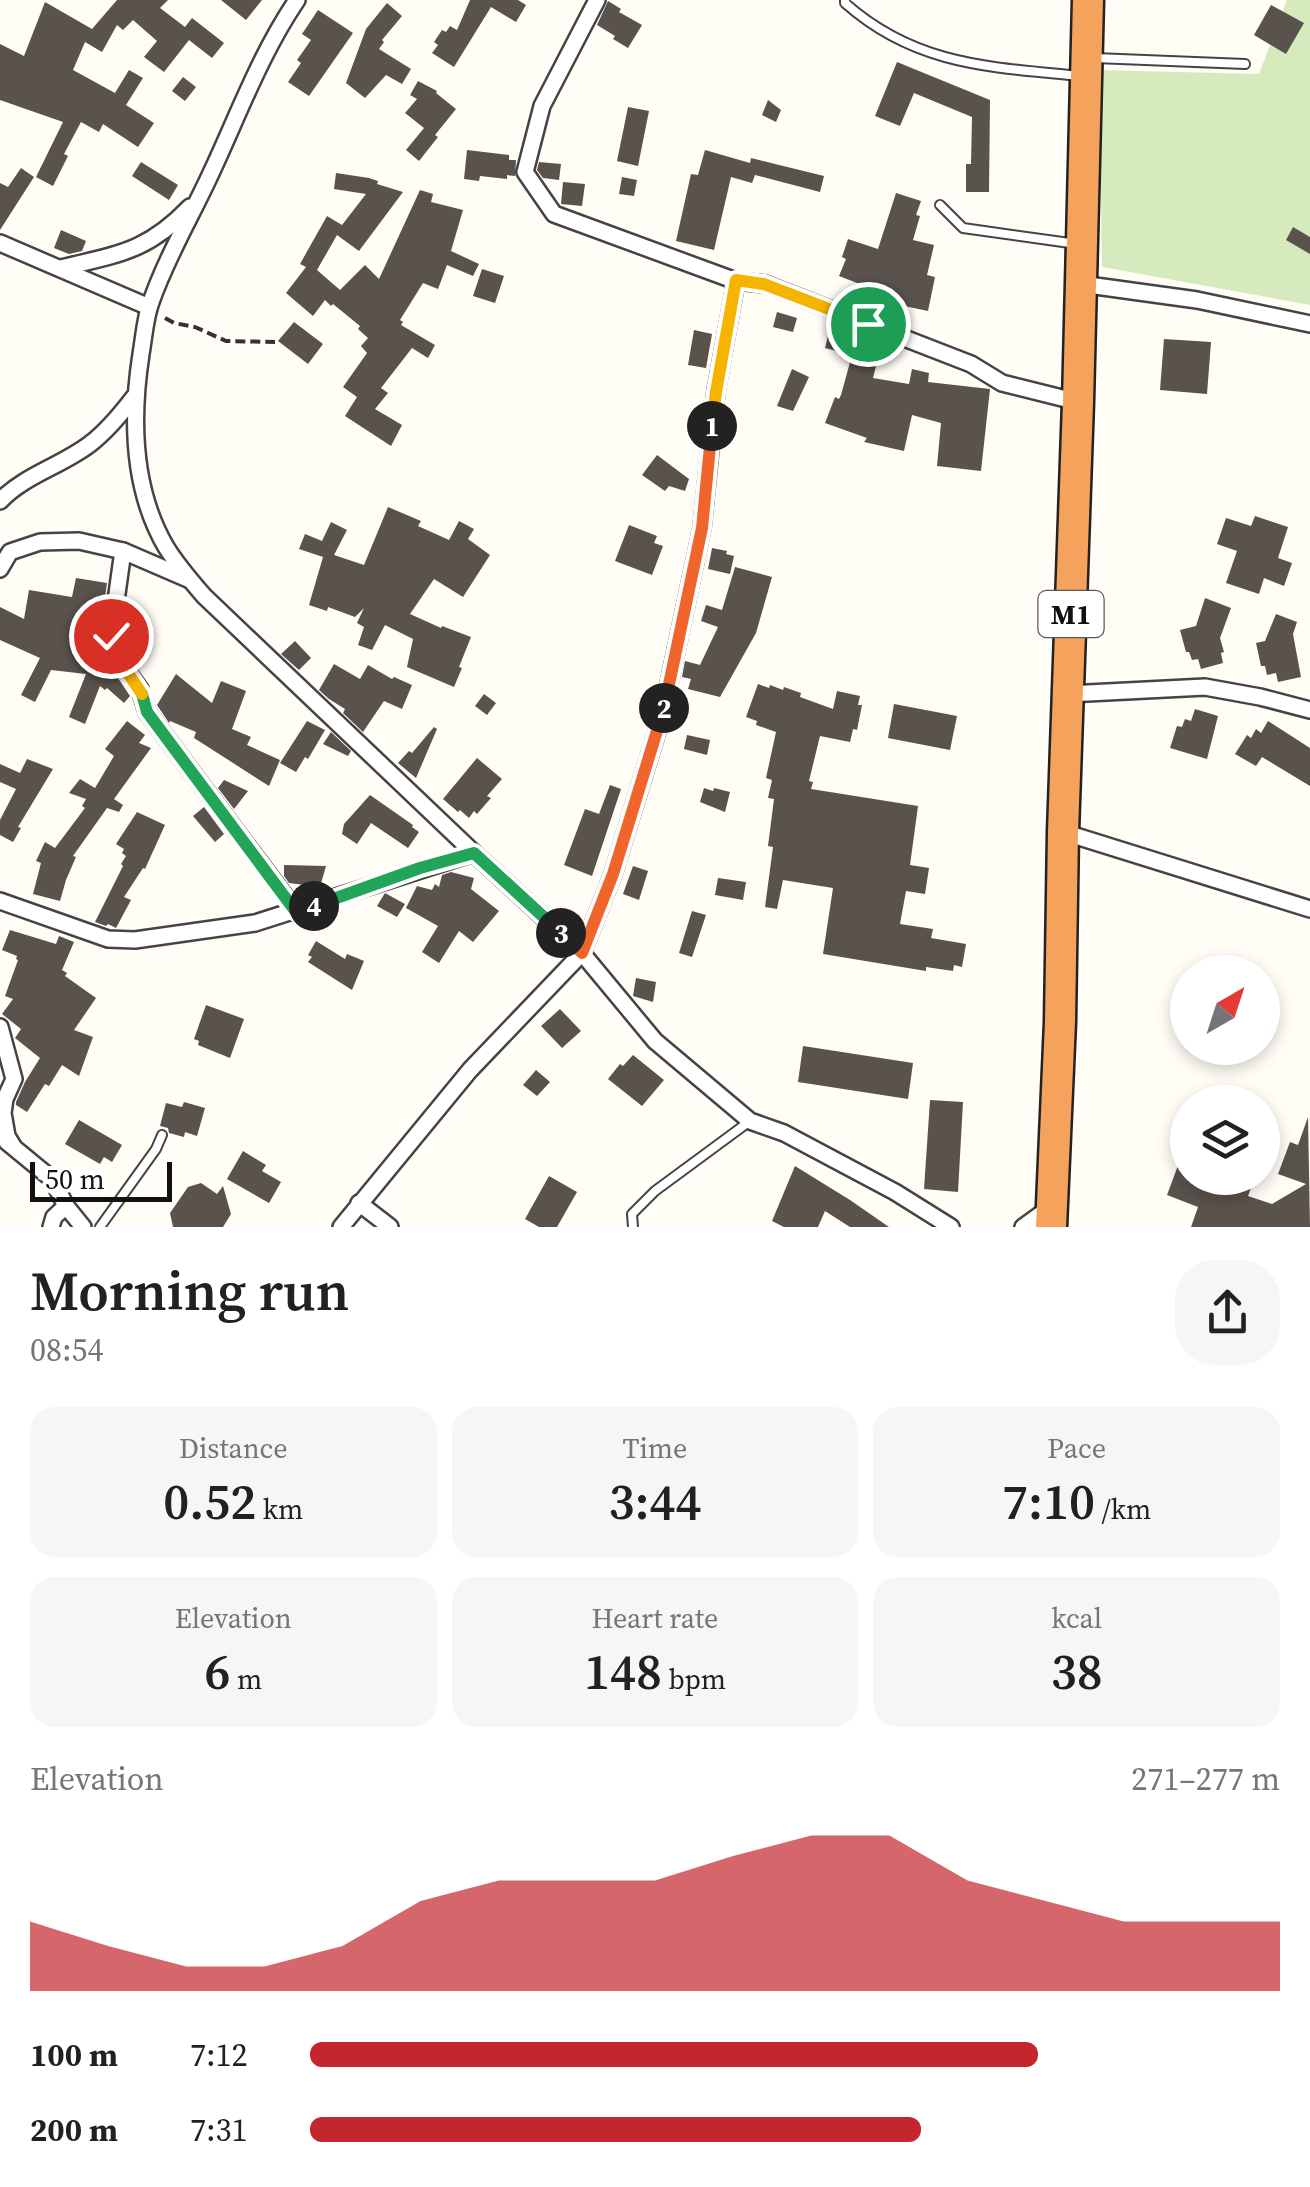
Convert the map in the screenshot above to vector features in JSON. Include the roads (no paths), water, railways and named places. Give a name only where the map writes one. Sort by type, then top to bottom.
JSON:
[{"type":"highway","name":"M1","points":[[1052,1216],[1088,0]]},
{"type":"street","points":[[298,0],[266,49],[149,307],[134,397],[140,472],[151,514],[166,548],[204,596],[582,953],[655,1040],[750,1121],[784,1133],[951,1227]]},
{"type":"street","points":[[597,0],[542,106],[526,172],[554,214],[736,280],[764,284],[970,364],[1002,383],[1078,402]]},
{"type":"street","points":[[61,268],[123,253],[146,243],[164,232],[201,196]]},
{"type":"street","points":[[0,243],[149,307]]},
{"type":"street","points":[[340,1227],[470,1070],[582,953],[613,874],[663,712],[702,528],[716,392],[736,280]]},
{"type":"street","points":[[1081,284],[1197,300],[1310,324]]},
{"type":"street","points":[[0,501],[10,490],[88,446],[134,397]]},
{"type":"street","points":[[0,568],[10,552],[40,542],[79,542],[123,550],[191,580]]},
{"type":"street","points":[[123,550],[111,636],[115,654],[140,688],[147,712],[296,912]]},
{"type":"street","points":[[1068,694],[1205,687],[1310,710]]},
{"type":"street","points":[[1063,832],[1310,908]]},
{"type":"street","points":[[0,901],[108,938],[135,940],[255,923],[474,853]]},
{"type":"street","points":[[0,1027],[14,1078],[3,1113],[6,1141],[52,1179],[83,1227]]},
{"type":"street","points":[[358,1203],[390,1227]]},
{"type":"street","points":[[50,1227],[66,1206]]},
{"type":"street","points":[[1023,1227],[1052,1216]]},
{"type":"lane","points":[[845,0],[886,34],[918,50],[997,67],[1245,64]]},
{"type":"lane","points":[[940,205],[963,228],[1081,245]]},
{"type":"lane","points":[[633,1227],[632,1214],[655,1191],[750,1121]]},
{"type":"lane","points":[[100,1227],[156,1150],[162,1134]]}]
